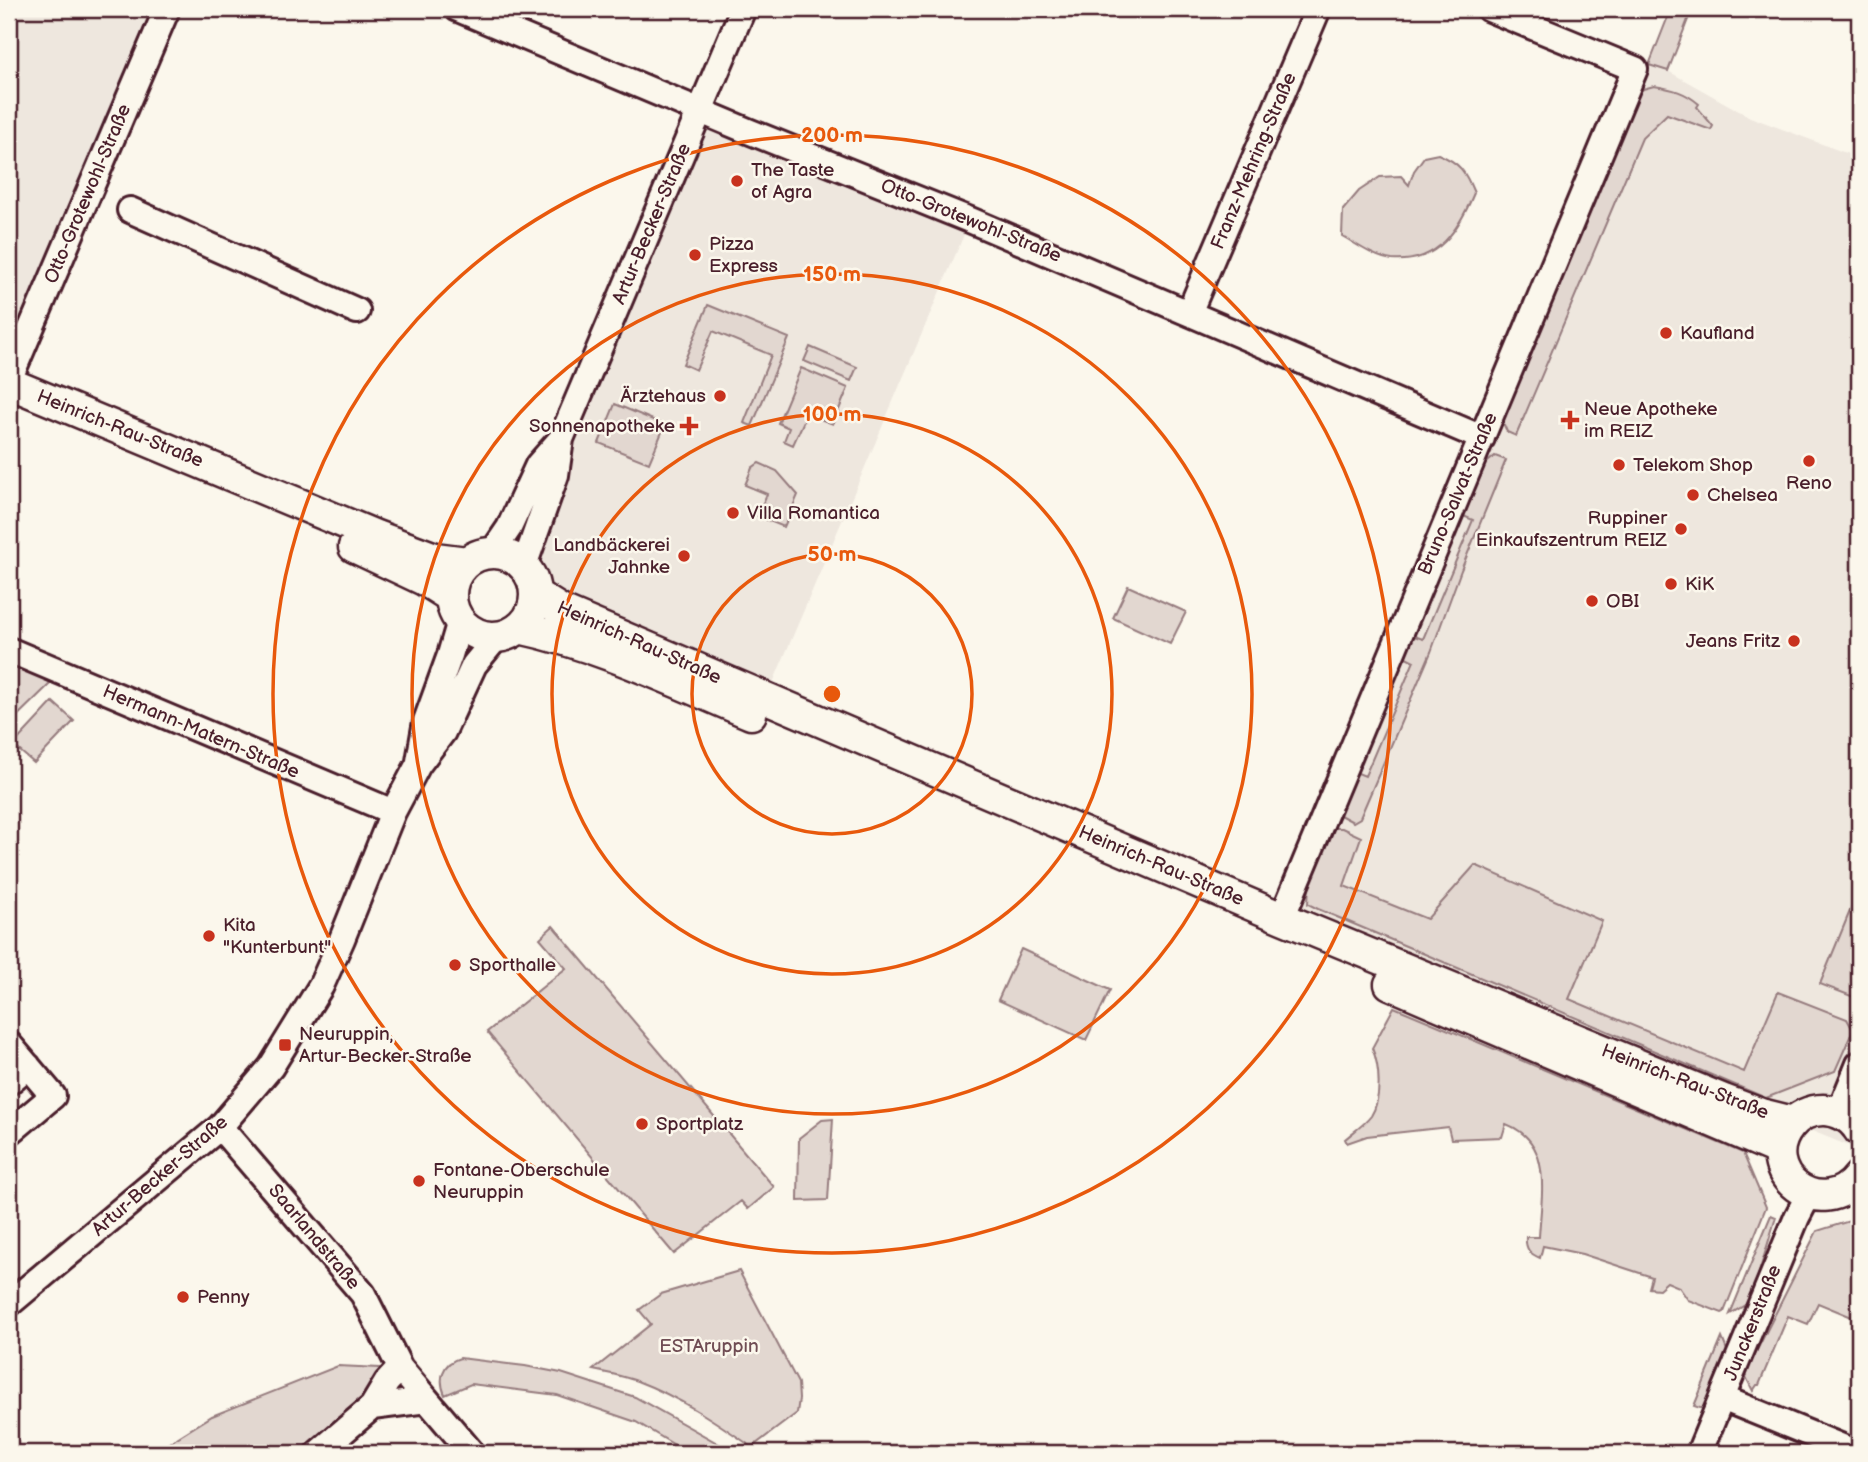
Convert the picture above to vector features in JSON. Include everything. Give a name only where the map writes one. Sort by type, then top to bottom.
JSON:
[{"type":"main road","name":"Heinrich-Rau-Straße","points":[[9,382],[376,536],[435,558],[480,557]]},
{"type":"main road","name":"Heinrich-Rau-Straße","points":[[9,400],[367,553],[424,580],[455,609]]},
{"type":"main road","points":[[504,554],[524,566],[530,575],[535,594],[528,618],[508,632],[483,635],[470,630],[455,609],[453,584],[458,572],[480,557],[504,554]]},
{"type":"main road","name":"Heinrich-Rau-Straße","points":[[535,594],[562,611],[1282,918],[1724,1100],[1793,1122]]},
{"type":"main road","name":"Heinrich-Rau-Straße","points":[[508,632],[553,635],[612,656],[1227,913],[1779,1150]]},
{"type":"main road","points":[[1849,1122],[1830,1111],[1812,1111],[1793,1122],[1784,1135],[1779,1150],[1785,1174],[1791,1183],[1808,1194],[1837,1194],[1857,1182]]},
{"type":"street","name":"Otto-Grotewohl-Straße","points":[[9,382],[167,9]]},
{"type":"street","name":"Otto-Grotewohl-Straße","points":[[458,9],[970,220],[1482,438]]},
{"type":"street","name":"Artur-Becker-Straße","points":[[524,566],[556,475],[561,439],[743,9]]},
{"type":"street","name":"Franz-Mehring-Straße","points":[[1189,313],[1318,9]]},
{"type":"street","name":"Bruno-Salvat-Straße","points":[[1282,918],[1635,69],[1489,9]]},
{"type":"street","points":[[130,210],[357,311]]},
{"type":"street","name":"Artur-Becker-Straße","points":[[480,557],[509,528],[538,465],[561,439]]},
{"type":"street","name":"Artur-Becker-Straße","points":[[418,765],[426,721],[450,655],[455,609]]},
{"type":"street","name":"Artur-Becker-Straße","points":[[9,1304],[220,1127],[271,1067],[321,986],[393,812],[418,765],[443,732],[474,665],[508,632]]},
{"type":"street","name":"Hermann-Matern-Straße","points":[[9,650],[393,812]]},
{"type":"street","points":[[9,1044],[53,1096],[9,1133]]},
{"type":"street","points":[[1849,1122],[1859,1063]]},
{"type":"street","points":[[9,1082],[28,1066]]},
{"type":"street","name":"Saarlandstraße","points":[[220,1127],[363,1294],[400,1368],[472,1453]]},
{"type":"street","name":"Junckerstraße","points":[[1699,1453],[1808,1194]]},
{"type":"street","points":[[318,1453],[372,1407],[387,1382],[400,1368]]},
{"type":"street","points":[[1722,1398],[1857,1453]]},
{"type":"street","points":[[372,1407],[427,1400]]},
{"type":"shaded area","points":[[9,9],[167,9],[9,358]]},
{"type":"shaded area","points":[[1649,65],[1668,71],[1750,117],[1859,158],[1859,1150],[1290,920],[1483,466]]},
{"type":"shaded area","points":[[697,117],[966,230],[769,692],[572,609],[536,581],[532,573],[512,555]]},
{"type":"green space","points":[[1671,9],[1692,9],[1668,71],[1649,65]]},
{"type":"green space","points":[[1654,86],[1667,88],[1694,100],[1713,126],[1711,130],[1667,114],[1642,138],[1516,436],[1507,432],[1502,420],[1636,96],[1643,89]]},
{"type":"green space","points":[[1438,154],[1461,169],[1474,193],[1454,231],[1445,242],[1422,256],[1408,260],[1392,260],[1372,254],[1342,236],[1343,210],[1359,191],[1380,177],[1401,176],[1409,185],[1414,171],[1424,157]]},
{"type":"green space","points":[[708,305],[789,338],[752,426],[744,423],[771,355],[713,331],[696,370],[683,364]]},
{"type":"green space","points":[[810,347],[857,367],[851,381],[804,361]]},
{"type":"green space","points":[[801,368],[848,388],[833,424],[807,414],[793,445],[784,441],[789,428],[778,423]]},
{"type":"green space","points":[[615,404],[665,425],[649,463],[599,443]]},
{"type":"green space","points":[[1495,456],[1506,460],[1431,652],[1360,818],[1353,822],[1336,813],[1353,771],[1365,776],[1414,661],[1402,655],[1411,635],[1423,639],[1473,520],[1461,515],[1483,466]]},
{"type":"green space","points":[[759,463],[777,471],[798,495],[784,527],[757,516],[767,494],[745,485],[752,468]]},
{"type":"green space","points":[[1128,586],[1186,612],[1170,644],[1113,618]]},
{"type":"green space","points":[[9,663],[53,681],[9,724]]},
{"type":"green space","points":[[53,702],[74,721],[34,763],[13,745]]},
{"type":"green space","points":[[1329,828],[1342,828],[1361,837],[1344,886],[1427,919],[1475,865],[1602,921],[1569,999],[1744,1072],[1778,992],[1847,1019],[1853,1030],[1835,1071],[1766,1098],[1308,904],[1309,883]]},
{"type":"green space","points":[[1859,889],[1859,999],[1820,984]]},
{"type":"green space","name":"Sportplatz","points":[[553,926],[774,1187],[748,1209],[741,1201],[674,1254],[487,1032],[566,968],[540,938]]},
{"type":"green space","points":[[1021,949],[1110,990],[1086,1040],[998,1000]]},
{"type":"green space","points":[[1394,1007],[1743,1153],[1766,1207],[1724,1312],[1688,1300],[1679,1287],[1667,1282],[1659,1289],[1649,1288],[1652,1277],[1582,1254],[1543,1246],[1540,1258],[1531,1253],[1526,1245],[1526,1237],[1539,1237],[1541,1172],[1532,1143],[1521,1132],[1506,1124],[1502,1137],[1451,1139],[1448,1127],[1367,1136],[1347,1143],[1345,1139],[1371,1116],[1375,1109],[1379,1082],[1372,1048]]},
{"type":"green space","points":[[833,1119],[828,1200],[798,1201],[799,1138],[822,1120]]},
{"type":"green space","points":[[1771,1215],[1776,1217],[1750,1302],[1730,1314]]},
{"type":"green space","points":[[1859,1218],[1859,1320],[1818,1303],[1808,1324],[1788,1316],[1759,1385],[1753,1391],[1746,1377],[1751,1362],[1817,1231]]},
{"type":"green space","name":"ESTAruppin","points":[[739,1271],[798,1383],[797,1413],[752,1447],[667,1394],[632,1379],[593,1370],[651,1324],[639,1310],[661,1294]]},
{"type":"green space","points":[[1722,1338],[1729,1355],[1706,1410],[1694,1406]]},
{"type":"green space","points":[[460,1358],[561,1373],[635,1397],[735,1453],[688,1453],[636,1422],[557,1395],[471,1384],[445,1395],[443,1372],[449,1364]]},
{"type":"green space","points":[[338,1366],[380,1368],[385,1379],[312,1453],[153,1453],[212,1416]]},
{"type":"place","name":"The Taste of Agra","points":[[737,181]]},
{"type":"place","name":"Pizza Express","points":[[695,255]]},
{"type":"place","name":"Kaufland","points":[[1666,333]]},
{"type":"place","name":"Ärztehaus","points":[[720,396]]},
{"type":"place","name":"Neue Apotheke im REIZ","points":[[1570,420]]},
{"type":"place","name":"Sonnenapotheke","points":[[689,426]]},
{"type":"place","name":"Reno","points":[[1809,461]]},
{"type":"place","name":"Telekom Shop","points":[[1619,465]]},
{"type":"place","name":"Chelsea","points":[[1693,495]]},
{"type":"place","name":"Villa Romantica","points":[[733,513]]},
{"type":"place","name":"Ruppiner Einkaufszentrum REIZ","points":[[1681,529]]},
{"type":"place","name":"Landbäckerei Jahnke","points":[[684,556]]},
{"type":"place","name":"KiK","points":[[1671,584]]},
{"type":"place","name":"OBI","points":[[1592,601]]},
{"type":"place","name":"Jeans Fritz","points":[[1794,641]]},
{"type":"place","name":"Kita \"Kunterbunt\"","points":[[209,936]]},
{"type":"place","name":"Sporthalle","points":[[455,965]]},
{"type":"place","name":"Neuruppin, Artur-Becker-Straße","points":[[285,1045]]},
{"type":"place","name":"Sportplatz","points":[[642,1124]]},
{"type":"place","name":"Fontane-Oberschule Neuruppin","points":[[419,1181]]},
{"type":"place","name":"Penny","points":[[183,1297]]}]
